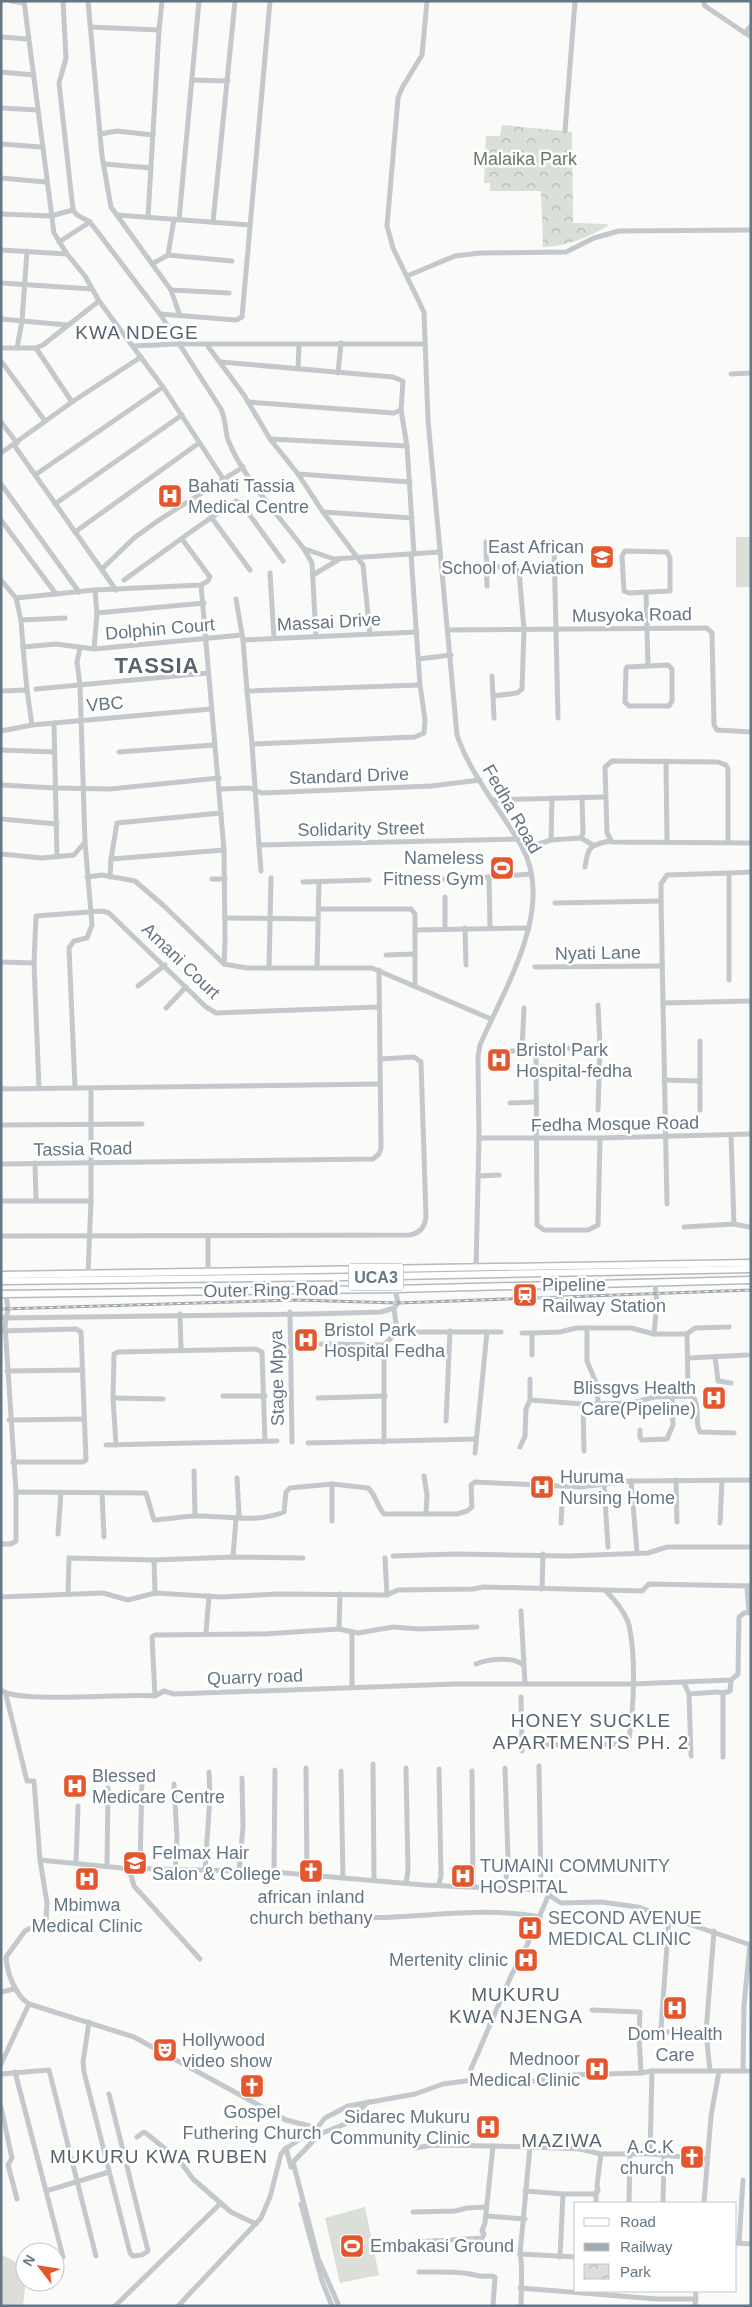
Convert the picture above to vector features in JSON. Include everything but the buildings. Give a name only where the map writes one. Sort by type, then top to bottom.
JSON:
[{"type":"main road","name":"UCA3","points":[[1,1275],[476,1268],[607,1269],[751,1263]]},
{"type":"main road","name":"Outer Ring Road","points":[[1,1281],[607,1269],[751,1269]]},
{"type":"main road","name":"Outer Ring Road","points":[[4,1294],[751,1280]]},
{"type":"street","points":[[11,1],[24,2],[41,147],[54,233],[99,301],[163,387],[224,480]]},
{"type":"street","points":[[63,1],[66,58],[59,83],[73,210],[77,215],[90,222],[160,314],[177,344],[221,410],[226,421],[228,439],[243,467],[304,549],[312,564],[316,637]]},
{"type":"street","points":[[88,1],[100,134],[110,207],[171,290],[180,316]]},
{"type":"street","points":[[148,217],[162,1]]},
{"type":"street","points":[[168,255],[176,220],[193,80],[199,1]]},
{"type":"street","points":[[213,222],[235,1]]},
{"type":"street","points":[[160,314],[236,320],[242,317],[270,1]]},
{"type":"street","name":"Fedha Road","points":[[427,1],[422,55],[398,98],[387,226],[393,248],[424,312],[426,386],[451,655],[452,696],[457,735],[466,758],[524,849],[531,874],[533,899],[529,928],[522,949],[491,1019],[478,1057],[479,1138],[476,1268]]},
{"type":"street","points":[[565,131],[575,1]]},
{"type":"street","points":[[702,1],[705,6],[751,37]]},
{"type":"street","points":[[745,33],[751,26]]},
{"type":"street","points":[[90,27],[159,30]]},
{"type":"street","points":[[1,37],[28,39]]},
{"type":"street","points":[[1,72],[34,75]]},
{"type":"street","points":[[193,80],[228,82]]},
{"type":"street","points":[[1,108],[37,110]]},
{"type":"street","points":[[100,134],[117,131],[152,135]]},
{"type":"street","points":[[1,144],[41,147]]},
{"type":"street","points":[[104,164],[151,168]]},
{"type":"street","points":[[1,178],[46,182]]},
{"type":"street","points":[[1,214],[51,216],[73,210]]},
{"type":"street","points":[[117,215],[250,225]]},
{"type":"street","points":[[59,242],[90,222]]},
{"type":"street","points":[[407,276],[455,256],[480,253],[566,252],[594,238],[619,231],[751,230]]},
{"type":"street","points":[[1,250],[67,254]]},
{"type":"street","points":[[17,348],[26,285],[27,251]]},
{"type":"street","points":[[152,264],[168,255],[232,261]]},
{"type":"street","points":[[1,283],[92,289]]},
{"type":"street","points":[[171,290],[229,293]]},
{"type":"street","points":[[1,348],[36,348],[68,326],[99,301]]},
{"type":"street","points":[[1,319],[68,326]]},
{"type":"street","points":[[338,373],[341,343]]},
{"type":"street","points":[[133,346],[177,344],[426,344]]},
{"type":"street","points":[[207,345],[248,402],[270,440],[298,474],[323,512],[363,565],[370,634]]},
{"type":"street","points":[[298,368],[299,345]]},
{"type":"street","points":[[36,348],[72,402]]},
{"type":"street","points":[[1,453],[72,402],[141,357]]},
{"type":"street","points":[[1,361],[45,421]]},
{"type":"street","points":[[221,362],[298,368],[401,379],[403,381],[401,410],[410,482],[420,685],[425,727],[420,736],[252,744]]},
{"type":"street","points":[[731,374],[751,373]]},
{"type":"street","points":[[35,475],[163,387]]},
{"type":"street","points":[[248,402],[394,413],[401,410]]},
{"type":"street","points":[[55,504],[182,415]]},
{"type":"street","points":[[1,422],[35,475],[116,590]]},
{"type":"street","points":[[270,440],[407,446]]},
{"type":"street","points":[[75,532],[199,443]]},
{"type":"street","points":[[102,569],[134,538],[243,467]]},
{"type":"street","points":[[298,474],[410,482]]},
{"type":"street","points":[[1,484],[79,592]]},
{"type":"street","points":[[124,580],[236,501],[240,502],[283,561]]},
{"type":"street","points":[[323,512],[412,518]]},
{"type":"street","points":[[211,517],[250,570]]},
{"type":"street","points":[[1,520],[56,594]]},
{"type":"street","points":[[16,598],[95,590],[201,585],[208,582],[210,577],[182,538]]},
{"type":"street","points":[[486,542],[487,586]]},
{"type":"street","points":[[554,544],[558,718]]},
{"type":"street","points":[[304,549],[328,558],[339,559],[440,552]]},
{"type":"street","points":[[625,551],[664,551],[670,555],[670,591],[646,593],[629,593],[624,591],[622,556],[625,551]]},
{"type":"street","points":[[313,575],[339,559]]},
{"type":"street","points":[[487,567],[508,567],[519,571],[524,630],[522,689],[517,693],[493,696]]},
{"type":"street","points":[[270,573],[274,638]]},
{"type":"street","points":[[1,580],[16,598],[21,620],[32,725]]},
{"type":"street","points":[[201,585],[224,850],[224,964]]},
{"type":"street","points":[[94,649],[97,613],[95,590]]},
{"type":"street","points":[[646,593],[648,665]]},
{"type":"street","points":[[236,599],[242,638],[252,744],[261,871]]},
{"type":"street","points":[[97,613],[204,604]]},
{"type":"street","points":[[21,620],[65,618]]},
{"type":"street","name":"Musyoka Road","points":[[448,630],[707,628],[712,633],[714,726],[722,732],[751,732]]},
{"type":"street","name":"Massai Drive","points":[[242,638],[316,637],[417,632]]},
{"type":"street","name":"Dolphin Court","points":[[23,647],[56,644],[94,649],[206,639],[242,638]]},
{"type":"street","points":[[75,1087],[70,948],[74,940],[84,939],[88,935],[92,925],[85,842],[85,787],[80,685],[77,662],[80,648]]},
{"type":"street","points":[[419,659],[451,655]]},
{"type":"street","points":[[648,665],[668,665],[672,667],[672,701],[669,706],[629,706],[624,702],[626,668],[629,666],[648,665]]},
{"type":"street","points":[[36,689],[208,673]]},
{"type":"street","points":[[492,676],[494,718]]},
{"type":"street","points":[[246,691],[420,685]]},
{"type":"street","points":[[1,691],[27,690]]},
{"type":"street","name":"VBC","points":[[1,731],[32,725],[211,709]]},
{"type":"street","points":[[54,723],[57,858]]},
{"type":"street","points":[[119,752],[214,745]]},
{"type":"street","points":[[1,750],[54,752]]},
{"type":"street","points":[[666,762],[667,842]]},
{"type":"street","points":[[610,841],[607,832],[604,770],[608,763],[718,762],[726,765],[728,769],[728,843]]},
{"type":"street","points":[[1,785],[55,788],[110,788],[219,778]]},
{"type":"street","name":"Standard Drive","points":[[220,789],[250,788],[262,793],[421,787],[480,780]]},
{"type":"street","points":[[581,838],[583,833],[582,797]]},
{"type":"street","points":[[492,800],[605,797]]},
{"type":"street","points":[[551,840],[552,798]]},
{"type":"street","points":[[110,877],[117,823],[221,813]]},
{"type":"street","points":[[1,819],[57,824]]},
{"type":"street","points":[[524,849],[551,840],[581,838],[593,845]]},
{"type":"street","name":"Solidarity Street","points":[[259,845],[518,839]]},
{"type":"street","points":[[585,867],[587,852],[593,845],[610,841],[614,843],[751,843]]},
{"type":"street","points":[[1,854],[57,858],[76,854],[85,842]]},
{"type":"street","points":[[111,859],[224,850]]},
{"type":"street","points":[[667,1204],[661,884],[667,875],[672,874],[751,872]]},
{"type":"street","points":[[729,873],[729,980]]},
{"type":"street","points":[[87,877],[102,874],[135,881],[224,964],[238,967],[268,968],[362,966],[379,970],[491,1019]]},
{"type":"street","points":[[399,879],[490,878],[531,874]]},
{"type":"street","points":[[212,879],[225,878]]},
{"type":"street","points":[[268,968],[271,878]]},
{"type":"street","points":[[490,878],[490,928]]},
{"type":"street","points":[[303,882],[369,880]]},
{"type":"street","points":[[317,968],[319,882]]},
{"type":"street","points":[[445,897],[445,928]]},
{"type":"street","points":[[555,903],[661,901]]},
{"type":"street","points":[[318,909],[408,907],[415,914],[415,985]]},
{"type":"street","name":"Amani Court","points":[[34,963],[36,916],[102,911],[113,914],[206,1008],[216,1012],[378,1007]]},
{"type":"street","points":[[225,918],[318,919]]},
{"type":"street","points":[[466,928],[466,965]]},
{"type":"street","points":[[415,930],[529,928]]},
{"type":"street","points":[[386,955],[415,954]]},
{"type":"street","points":[[1,962],[34,963],[39,1088]]},
{"type":"street","points":[[138,986],[165,965]]},
{"type":"street","name":"Nyati Lane","points":[[535,967],[662,966]]},
{"type":"street","points":[[1,1087],[1,1089],[379,1084],[379,970]]},
{"type":"street","points":[[166,1008],[186,987]]},
{"type":"street","points":[[663,1003],[751,1001]]},
{"type":"street","points":[[598,1005],[600,1047],[598,1110]]},
{"type":"street","points":[[522,1050],[524,1008]]},
{"type":"street","points":[[700,1041],[700,1110]]},
{"type":"street","points":[[511,1051],[536,1048],[600,1047]]},
{"type":"street","points":[[536,1048],[537,1225],[544,1230],[588,1230],[596,1227],[598,1222],[600,1138]]},
{"type":"street","points":[[1,1236],[410,1235],[421,1230],[426,1217],[421,1062],[414,1057],[380,1059]]},
{"type":"street","points":[[664,1080],[699,1081]]},
{"type":"street","name":"Tassia Road","points":[[1,1164],[373,1159],[379,1154],[381,1148],[379,1084]]},
{"type":"street","points":[[88,1274],[92,1162],[91,1088]]},
{"type":"street","points":[[510,1102],[536,1102]]},
{"type":"street","points":[[1,1125],[142,1124]]},
{"type":"street","name":"Fedha Mosque Road","points":[[479,1138],[536,1139],[751,1134]]},
{"type":"street","points":[[731,1135],[734,1224]]},
{"type":"street","points":[[35,1163],[36,1201]]},
{"type":"street","points":[[478,1176],[499,1176]]},
{"type":"street","points":[[1,1201],[91,1201]]},
{"type":"street","points":[[684,1227],[734,1224],[749,1227]]},
{"type":"street","points":[[208,1236],[208,1272]]},
{"type":"street","points":[[654,1334],[657,1302],[655,1283]]},
{"type":"street","points":[[3,1318],[381,1312],[394,1308],[398,1303],[395,1288]]},
{"type":"street","points":[[1,1544],[11,1544],[16,1541],[16,1492],[3,1331],[3,1318],[8,1309],[4,1294]]},
{"type":"street","points":[[394,1308],[397,1332]]},
{"type":"street","name":"Stage Mpya","points":[[290,1312],[292,1442]]},
{"type":"street","points":[[180,1314],[181,1349]]},
{"type":"street","points":[[522,1333],[560,1332],[570,1329],[587,1328],[631,1328],[654,1334],[687,1334],[695,1328],[729,1327]]},
{"type":"street","points":[[587,1328],[587,1361],[597,1385],[598,1403]]},
{"type":"street","points":[[3,1331],[80,1330],[83,1370],[84,1462],[13,1462]]},
{"type":"street","points":[[446,1421],[450,1331]]},
{"type":"street","points":[[321,1344],[384,1345],[397,1332],[501,1332]]},
{"type":"street","points":[[475,1453],[487,1332]]},
{"type":"street","points":[[532,1333],[532,1355]]},
{"type":"street","points":[[687,1334],[689,1358],[688,1387],[698,1408],[698,1428],[700,1432],[734,1433]]},
{"type":"street","points":[[384,1345],[384,1442]]},
{"type":"street","points":[[116,1445],[113,1398],[114,1354],[118,1352],[181,1349],[260,1350],[263,1354],[265,1441]]},
{"type":"street","points":[[689,1358],[747,1355]]},
{"type":"street","points":[[715,1357],[718,1381],[731,1383]]},
{"type":"street","points":[[5,1374],[83,1370]]},
{"type":"street","points":[[520,1447],[525,1436],[526,1409],[530,1400],[530,1379]]},
{"type":"street","points":[[223,1396],[265,1396]]},
{"type":"street","points":[[318,1398],[385,1396]]},
{"type":"street","points":[[530,1400],[583,1404],[632,1403],[654,1397],[693,1396]]},
{"type":"street","points":[[640,1430],[642,1440],[666,1439],[673,1425],[672,1397]]},
{"type":"street","points":[[113,1398],[163,1399]]},
{"type":"street","points":[[583,1404],[584,1451]]},
{"type":"street","points":[[9,1420],[84,1419]]},
{"type":"street","points":[[308,1443],[476,1439]]},
{"type":"street","points":[[106,1445],[277,1441]]},
{"type":"street","points":[[194,1471],[195,1516]]},
{"type":"street","points":[[424,1476],[427,1495],[426,1514]]},
{"type":"street","points":[[233,1557],[236,1519],[239,1514],[237,1478]]},
{"type":"street","points":[[676,1480],[677,1522]]},
{"type":"street","points":[[720,1522],[722,1480]]},
{"type":"street","points":[[16,1492],[146,1493],[154,1520],[195,1516],[236,1519],[282,1513],[286,1492],[290,1488],[332,1484],[368,1488],[374,1494],[377,1506],[384,1514],[458,1514],[472,1507],[471,1485],[475,1482],[580,1487],[632,1481],[751,1480]]},
{"type":"street","points":[[632,1481],[637,1552]]},
{"type":"street","points":[[332,1484],[332,1522]]},
{"type":"street","points":[[604,1484],[608,1547]]},
{"type":"street","points":[[562,1522],[563,1485]]},
{"type":"street","points":[[58,1534],[61,1492]]},
{"type":"street","points":[[102,1494],[104,1537]]},
{"type":"street","points":[[393,1556],[543,1554],[568,1556],[648,1553],[667,1547],[751,1547]]},
{"type":"street","points":[[542,1589],[543,1554]]},
{"type":"street","points":[[68,1594],[69,1558],[154,1560],[233,1557],[303,1558]]},
{"type":"street","points":[[385,1558],[387,1594]]},
{"type":"street","points":[[154,1560],[155,1593]]},
{"type":"street","points":[[1,1597],[103,1592],[128,1600],[155,1593],[209,1596],[387,1594],[398,1590],[473,1589],[483,1587],[642,1591],[649,1584],[749,1586],[750,1613],[739,1617],[738,1674],[731,1680],[730,1690],[723,1693],[689,1694]]},
{"type":"street","points":[[521,1698],[522,1748],[624,1743],[629,1738],[633,1684],[629,1624],[617,1603],[605,1590]]},
{"type":"street","points":[[339,1629],[340,1594]]},
{"type":"street","points":[[206,1634],[209,1596]]},
{"type":"street","points":[[521,1611],[525,1684]]},
{"type":"street","points":[[155,1696],[153,1636],[206,1634],[212,1636],[339,1629],[352,1632],[393,1626],[419,1629],[477,1627]]},
{"type":"street","points":[[352,1632],[352,1687]]},
{"type":"street","points":[[476,1664],[514,1660],[523,1666]]},
{"type":"street","name":"Quarry road","points":[[6,1695],[44,1697],[155,1696],[164,1691],[174,1694],[352,1687],[633,1684],[731,1680]]},
{"type":"street","points":[[684,1683],[689,1694],[692,1756]]},
{"type":"street","points":[[1,1690],[6,1695],[27,1781],[34,1781],[40,1860],[47,1903],[46,1920],[25,1930],[6,1957],[14,1989],[29,2004],[134,2037],[286,2120],[317,2128]]},
{"type":"street","points":[[723,1693],[723,1757]]},
{"type":"street","points":[[373,1764],[374,1879]]},
{"type":"street","points":[[539,1766],[541,1890]]},
{"type":"street","points":[[306,1768],[307,1875]]},
{"type":"street","points":[[406,1768],[408,1871],[406,1883]]},
{"type":"street","points":[[505,1768],[508,1858],[505,1889]]},
{"type":"street","points":[[439,1769],[441,1876],[439,1884]]},
{"type":"street","points":[[274,1872],[275,1770]]},
{"type":"street","points":[[340,1771],[343,1878]]},
{"type":"street","points":[[472,1771],[473,1886]]},
{"type":"street","points":[[205,1870],[210,1796],[209,1772]]},
{"type":"street","points":[[140,1868],[142,1776]]},
{"type":"street","points":[[239,1871],[243,1827],[242,1778]]},
{"type":"street","points":[[174,1784],[177,1838],[175,1871]]},
{"type":"street","points":[[107,1866],[108,1788]]},
{"type":"street","points":[[76,1863],[78,1806]]},
{"type":"street","points":[[40,1860],[129,1868],[166,1868],[175,1871],[274,1872],[406,1883],[541,1890],[549,1894],[555,1901],[561,1903],[618,1903],[638,1907],[750,1944],[743,2071]]},
{"type":"street","points":[[129,1868],[134,1886],[200,1959]]},
{"type":"street","points":[[470,2081],[471,2069],[549,1894]]},
{"type":"street","points":[[315,1916],[321,1914],[366,1918],[513,1913],[540,1916]]},
{"type":"street","points":[[657,2032],[661,2028],[669,1918]]},
{"type":"street","points":[[710,2071],[706,2032],[714,1931]]},
{"type":"street","points":[[1,1992],[14,1989]]},
{"type":"street","points":[[1,2064],[29,2004]]},
{"type":"street","points":[[592,2010],[640,2012],[641,2073]]},
{"type":"street","points":[[89,2022],[83,2067],[130,2254],[133,2256],[143,2255],[148,2251],[146,2240],[109,2094]]},
{"type":"street","points":[[640,2035],[657,2032],[706,2032]]},
{"type":"street","points":[[1,2074],[49,2070],[96,2256]]},
{"type":"street","points":[[178,2306],[261,2218],[270,2198],[281,2154],[286,2148],[317,2128],[335,2112],[368,2101],[415,2094],[443,2084],[482,2079],[506,2083],[546,2080],[579,2074],[641,2073],[652,2071],[751,2071]]},
{"type":"street","points":[[650,2154],[653,2097],[652,2071]]},
{"type":"street","points":[[704,2202],[711,2116],[719,2071]]},
{"type":"street","points":[[16,2072],[59,2242]]},
{"type":"street","points":[[339,2306],[318,2258],[293,2162],[317,2136],[345,2124],[368,2101]]},
{"type":"street","points":[[1,2107],[12,2158],[8,2165],[17,2198]]},
{"type":"street","points":[[137,2137],[144,2132],[184,2165],[193,2179],[221,2203],[239,2217],[256,2224]]},
{"type":"street","points":[[416,2148],[433,2145],[530,2147],[580,2149],[601,2154],[650,2154],[707,2158]]},
{"type":"street","points":[[416,2242],[482,2238],[484,2234],[482,2231],[486,2216],[493,2146]]},
{"type":"street","points":[[521,2306],[522,2261],[520,2254],[525,2219],[525,2191],[530,2147]]},
{"type":"street","points":[[286,2148],[322,2281],[332,2306]]},
{"type":"street","points":[[596,2202],[601,2154]]},
{"type":"street","points":[[629,2202],[630,2155]]},
{"type":"street","points":[[663,2202],[664,2155]]},
{"type":"street","points":[[46,2191],[77,2180],[109,2172]]},
{"type":"street","points":[[743,2180],[738,2243],[751,2244]]},
{"type":"street","points":[[525,2191],[563,2194],[593,2194],[596,2192]]},
{"type":"street","points":[[560,2256],[563,2194]]},
{"type":"street","points":[[115,2306],[221,2203]]},
{"type":"street","points":[[413,2212],[455,2211],[486,2207]]},
{"type":"street","points":[[486,2216],[525,2219]]},
{"type":"street","points":[[520,2254],[574,2257]]},
{"type":"street","points":[[419,2272],[455,2271],[481,2276],[492,2275],[495,2277],[494,2306]]},
{"type":"street","points":[[520,2288],[695,2303]]},
{"type":"green space","name":"Malaika Park","points":[[502,125],[572,132],[573,223],[607,224],[608,226],[577,241],[543,247],[541,191],[490,191],[490,183],[484,183],[486,136],[500,136]]},
{"type":"green space","points":[[736,537],[751,537],[751,587],[736,587]]},
{"type":"green space","name":"Embakasi Ground","points":[[365,2207],[379,2275],[340,2283],[325,2218]]},
{"type":"green space","points":[[1,2255],[15,2263],[15,2292],[25,2292],[23,2306],[1,2306]]},
{"type":"railway","points":[[1,1309],[296,1300],[398,1303],[751,1290]]},
{"type":"place","name":"Bahati Tassia Medical Centre","points":[[170,496]]},
{"type":"place","name":"East African School of Aviation","points":[[602,557]]},
{"type":"place","name":"Nameless Fitness Gym","points":[[502,868]]},
{"type":"place","name":"Bristol Park Hospital-fedha","points":[[499,1060]]},
{"type":"place","name":"Pipeline Railway Station","points":[[525,1295]]},
{"type":"place","name":"Bristol Park Hospital Fedha","points":[[306,1340]]},
{"type":"place","name":"Blissgvs Health Care(Pipeline)","points":[[714,1398]]},
{"type":"place","name":"Huruma Nursing Home","points":[[542,1487]]},
{"type":"place","name":"Blessed Medicare Centre","points":[[75,1786]]},
{"type":"place","name":"Felmax Hair Salon & College","points":[[135,1863]]},
{"type":"place","name":"african inland church bethany","points":[[311,1871]]},
{"type":"place","name":"TUMAINI COMMUNITY HOSPITAL","points":[[463,1876]]},
{"type":"place","name":"Mbimwa Medical Clinic","points":[[87,1879]]},
{"type":"place","name":"SECOND AVENUE MEDICAL CLINIC","points":[[530,1928]]},
{"type":"place","name":"Mertenity clinic","points":[[526,1960]]},
{"type":"place","name":"Dom Health Care","points":[[675,2008]]},
{"type":"place","name":"Hollywood video show","points":[[165,2050]]},
{"type":"place","name":"Mednoor Medical Clinic","points":[[597,2069]]},
{"type":"place","name":"Gospel Futhering Church","points":[[252,2086]]},
{"type":"place","name":"Sidarec Mukuru Community Clinic","points":[[488,2127]]},
{"type":"place","name":"A.C.K church","points":[[692,2157]]},
{"type":"place","name":"Embakasi Ground","points":[[352,2246]]},
{"type":"district","name":"KWA NDEGE","points":[[137,332]]},
{"type":"district","name":"TASSIA","points":[[157,665]]},
{"type":"district","name":"HONEY SUCKLE APARTMENTS PH. 2","points":[[591,1731]]},
{"type":"district","name":"MUKURU KWA NJENGA","points":[[516,2005]]},
{"type":"district","name":"MAZIWA","points":[[562,2140]]},
{"type":"district","name":"MUKURU KWA RUBEN","points":[[159,2156]]}]
